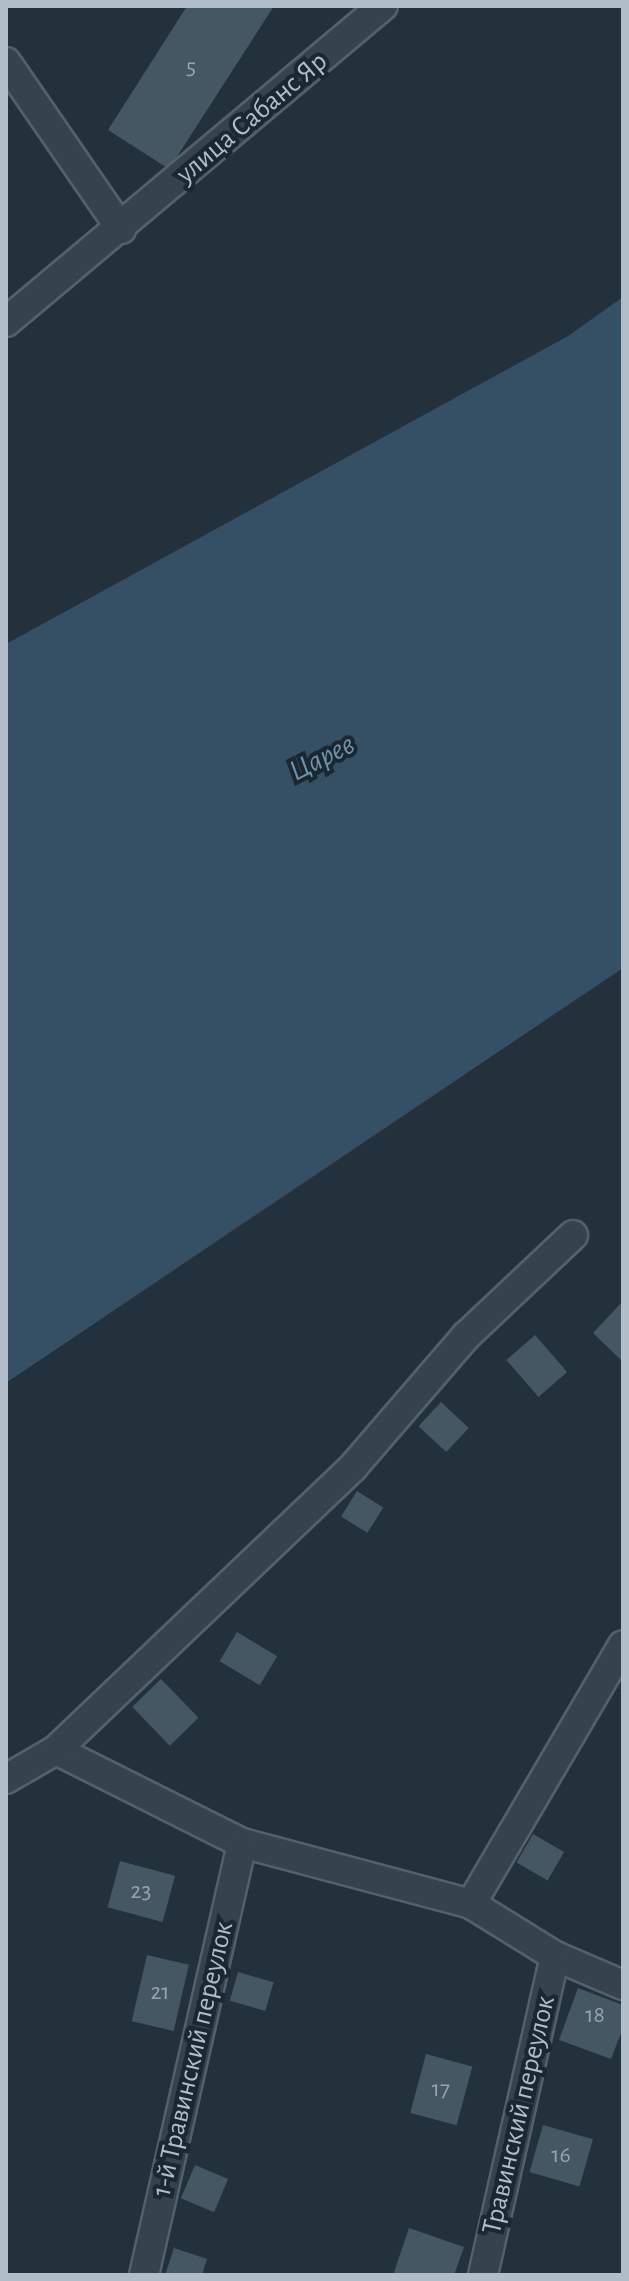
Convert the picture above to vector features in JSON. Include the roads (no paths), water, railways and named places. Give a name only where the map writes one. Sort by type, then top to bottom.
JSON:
[{"type":"street","name":"улица Сабанс Яр","points":[[6,322],[121,229],[383,6]]},
{"type":"street","points":[[6,62],[121,229]]},
{"type":"street","points":[[6,1779],[56,1750],[353,1467],[466,1336],[573,1235]]},
{"type":"street","points":[[471,1904],[623,1645]]},
{"type":"street","points":[[56,1750],[242,1843],[471,1904],[555,1956],[623,1985]]},
{"type":"street","name":"1-й Травинский переулок","points":[[144,2275],[242,1843]]},
{"type":"street","name":"Травинский переулок","points":[[483,2275],[555,1956]]},
{"type":"water","name":"Царев","points":[[623,297],[623,968],[6,1383],[6,644],[568,336]]}]
